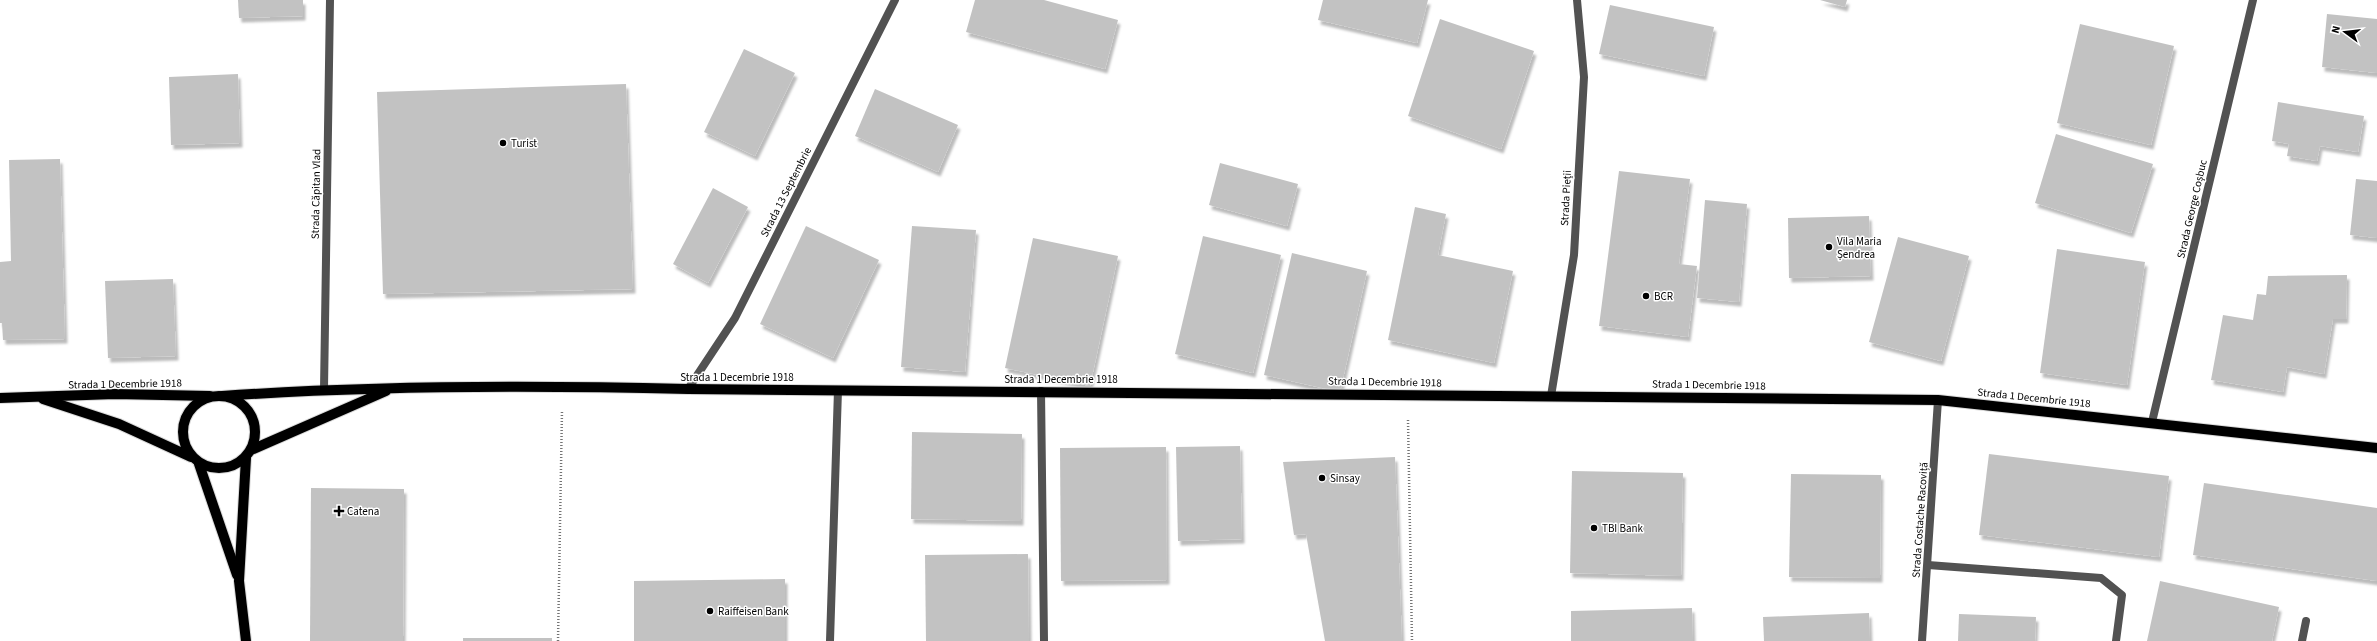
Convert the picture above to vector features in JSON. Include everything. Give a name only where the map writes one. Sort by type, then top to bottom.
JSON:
[{"type":"main road","name":"Strada 1 Decembrie 1918","points":[[0,398],[37,398],[115,394],[218,396],[324,389],[562,386],[688,389],[1408,394],[1938,400],[2152,422],[2377,448]]},
{"type":"main road","name":"Strada 1 Decembrie 1918","points":[[248,454],[390,389]]},
{"type":"main road","points":[[238,581],[248,454],[255,439],[255,427],[252,415],[244,406],[234,399],[218,396],[198,402],[187,414],[183,436],[185,447],[191,457],[199,464],[210,468],[229,468],[248,454]]},
{"type":"main road","name":"Strada 1 Decembrie 1918","points":[[37,398],[119,424],[191,457]]},
{"type":"main road","points":[[199,464],[238,581],[246,641]]},
{"type":"street","name":"Strada Căpitan Vlad","points":[[324,389],[330,0]]},
{"type":"street","name":"Strada 13 Septembrie","points":[[688,389],[735,318],[895,0]]},
{"type":"street","name":"Strada Pieții","points":[[1550,396],[1574,255],[1584,77],[1577,0]]},
{"type":"street","name":"Strada George Coșbuc","points":[[2152,422],[2254,0]]},
{"type":"street","points":[[830,641],[838,390]]},
{"type":"street","points":[[1041,391],[1044,641]]},
{"type":"street","name":"Strada Costache Racoviță","points":[[1922,641],[1938,400]]},
{"type":"street","points":[[1928,565],[2101,578],[2122,595],[2116,641]]},
{"type":"street","points":[[2302,641],[2306,621]]},
{"type":"path","points":[[558,641],[562,386]]},
{"type":"path","points":[[1408,394],[1412,641]]},
{"type":"building","points":[[238,0],[303,0],[303,16],[239,18]]},
{"type":"building","points":[[975,0],[1044,0],[1118,20],[1105,69],[966,32]]},
{"type":"building","points":[[1323,0],[1428,0],[1417,43],[1318,20]]},
{"type":"building","points":[[1820,0],[1847,0],[1845,7]]},
{"type":"building","points":[[1610,5],[1714,27],[1704,76],[1599,54]]},
{"type":"building","points":[[2327,14],[2377,19],[2377,73],[2322,67]]},
{"type":"building","points":[[1440,19],[1534,51],[1501,149],[1408,116]]},
{"type":"building","points":[[2080,24],[2174,46],[2151,145],[2057,123]]},
{"type":"building","points":[[744,49],[795,73],[755,156],[704,132]]},
{"type":"building","points":[[238,74],[240,143],[171,145],[169,77]]},
{"type":"building","name":"Turist","points":[[626,84],[633,289],[383,294],[377,92]]},
{"type":"building","points":[[875,89],[958,125],[938,172],[855,136]]},
{"type":"building","points":[[2278,102],[2364,116],[2358,152],[2320,146],[2317,161],[2287,156],[2289,144],[2272,141]]},
{"type":"building","points":[[2056,134],[2153,164],[2131,233],[2035,203]]},
{"type":"building","points":[[60,159],[65,339],[3,340],[2,323],[0,323],[0,262],[11,261],[9,160]]},
{"type":"building","points":[[1220,163],[1298,184],[1287,226],[1209,205]]},
{"type":"building","points":[[1619,171],[1690,179],[1679,264],[1697,266],[1688,337],[1599,326]]},
{"type":"building","points":[[2356,179],[2377,181],[2377,238],[2350,235]]},
{"type":"building","points":[[713,188],[748,207],[708,283],[673,264]]},
{"type":"building","points":[[1705,200],[1747,204],[1739,302],[1697,298]]},
{"type":"building","points":[[1415,207],[1446,214],[1438,255],[1513,271],[1494,363],[1388,340]]},
{"type":"building","name":"Vila Maria Șendrea","points":[[1869,216],[1871,276],[1789,278],[1788,218]]},
{"type":"building","points":[[806,226],[879,260],[833,358],[760,324]]},
{"type":"building","points":[[912,226],[976,230],[965,372],[901,367]]},
{"type":"building","points":[[1203,236],[1281,255],[1253,373],[1175,354]]},
{"type":"building","points":[[1898,237],[1969,256],[1941,361],[1869,342]]},
{"type":"building","points":[[1033,238],[1118,256],[1090,386],[1005,368]]},
{"type":"building","points":[[2057,249],[2145,262],[2127,385],[2040,373]]},
{"type":"building","points":[[1292,253],[1367,271],[1340,392],[1264,375]]},
{"type":"building","points":[[2347,275],[2346,319],[2333,319],[2324,374],[2287,367],[2283,392],[2211,380],[2223,315],[2253,320],[2257,294],[2266,295],[2268,276]]},
{"type":"building","points":[[173,279],[176,356],[108,358],[105,281]]},
{"type":"building","points":[[912,432],[1022,434],[1021,521],[911,519]]},
{"type":"building","points":[[1240,446],[1242,539],[1178,541],[1176,447]]},
{"type":"building","points":[[1166,447],[1167,580],[1061,581],[1060,448]]},
{"type":"building","points":[[1989,454],[2169,476],[2159,557],[1979,535]]},
{"type":"building","points":[[1395,457],[1402,641],[1325,641],[1306,534],[1294,535],[1283,462]]},
{"type":"building","points":[[1572,471],[1683,473],[1681,576],[1570,573]]},
{"type":"building","points":[[1791,474],[1881,475],[1880,578],[1789,577]]},
{"type":"building","points":[[2204,483],[2377,508],[2377,581],[2193,555]]},
{"type":"building","points":[[311,488],[404,489],[403,641],[310,641]]},
{"type":"building","points":[[1028,554],[1029,641],[926,641],[925,555]]},
{"type":"building","name":"Raiffeisen Bank","points":[[785,579],[785,641],[634,641],[634,581]]},
{"type":"building","points":[[2160,581],[2279,607],[2272,641],[2147,641]]},
{"type":"building","points":[[1692,608],[1693,641],[1571,641],[1571,611]]},
{"type":"building","points":[[1869,613],[1870,641],[1764,641],[1763,617]]},
{"type":"building","points":[[1959,614],[2036,617],[2035,641],[1958,641]]},
{"type":"building","points":[[463,638],[552,638],[552,641],[463,641]]},
{"type":"place","name":"Turist","points":[[503,143]]},
{"type":"place","name":"Vila Maria Șendrea","points":[[1829,247]]},
{"type":"place","name":"BCR","points":[[1646,296]]},
{"type":"place","name":"Sinsay","points":[[1322,478]]},
{"type":"place","name":"Catena","points":[[339,511]]},
{"type":"place","name":"TBI Bank","points":[[1594,528]]},
{"type":"place","name":"Raiffeisen Bank","points":[[710,611]]}]
